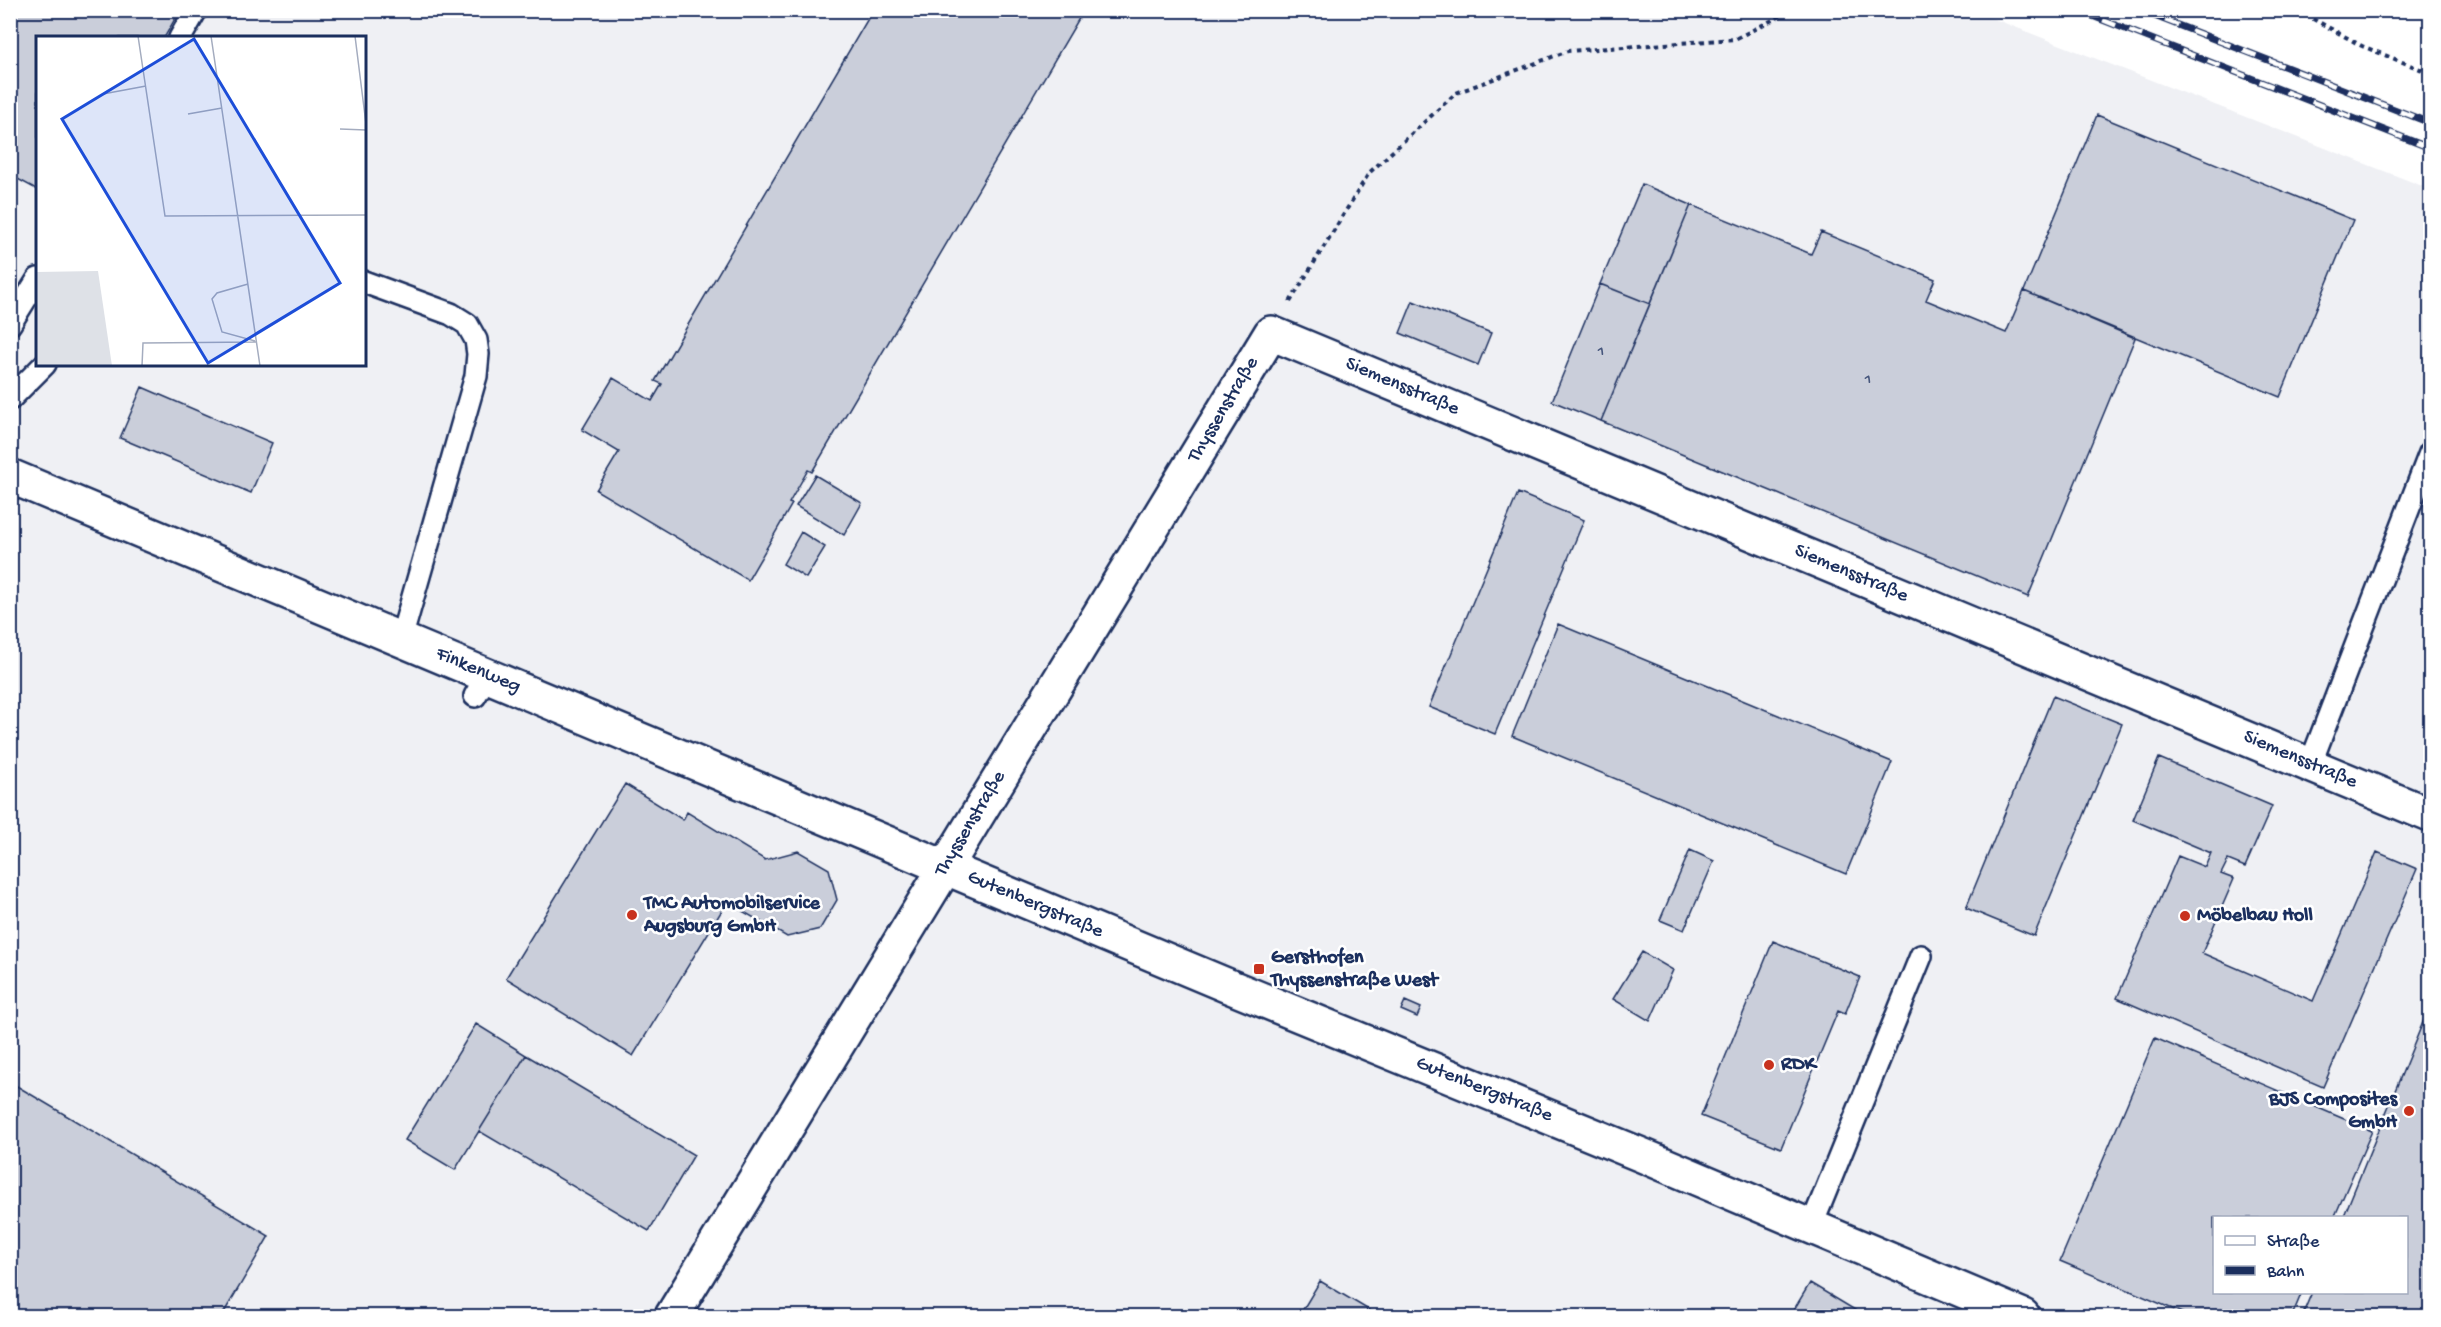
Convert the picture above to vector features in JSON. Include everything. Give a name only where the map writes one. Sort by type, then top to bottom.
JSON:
[{"type":"street","name":"Siemensstraße","points":[[1271,333],[2430,815]]},
{"type":"street","name":"Thyssenstraße","points":[[672,1317],[1271,333]]},
{"type":"street","name":"Finkenweg","points":[[10,476],[401,639],[481,686],[945,867]]},
{"type":"street","name":"Gutenbergstraße","points":[[945,867],[2023,1317]]},
{"type":"lane","points":[[181,36],[196,10]]},
{"type":"lane","points":[[10,324],[36,282]]},
{"type":"lane","points":[[366,283],[440,310],[467,324],[476,340],[478,354],[476,376],[401,639]]},
{"type":"lane","points":[[10,399],[43,366]]},
{"type":"lane","points":[[2310,765],[2430,453]]},
{"type":"lane","points":[[1811,1227],[1921,956]]},
{"type":"path","points":[[1271,333],[1369,173],[1456,93],[1568,51],[1735,39],[1792,10]]},
{"type":"path","points":[[2297,10],[2362,46],[2430,73]]},
{"type":"shaded area","points":[[10,11],[1974,11],[2430,189],[2430,1316],[11,1316]]},
{"type":"building","points":[[10,10],[180,10],[165,36],[36,36],[36,189],[16,178],[10,191]]},
{"type":"building","points":[[873,10],[1084,10],[812,472],[808,470],[789,503],[792,504],[748,580],[596,490],[619,452],[582,430],[613,378],[652,401],[662,384],[655,381]]},
{"type":"building","points":[[2097,115],[2353,220],[2280,397],[2024,291]]},
{"type":"building","points":[[1642,184],[1691,205],[1650,304],[1600,284]]},
{"type":"building","points":[[1691,205],[1811,254],[1821,232],[1935,279],[1926,300],[2006,333],[2024,291],[2135,338],[2028,597],[1601,421]]},
{"type":"building","points":[[1600,284],[1650,304],[1601,421],[1552,401]]},
{"type":"building","points":[[1413,301],[1491,333],[1478,365],[1400,333]]},
{"type":"building","points":[[142,387],[272,443],[251,493],[120,438]]},
{"type":"building","points":[[815,475],[862,503],[844,535],[796,506]]},
{"type":"building","points":[[1518,493],[1584,520],[1495,734],[1429,707]]},
{"type":"building","points":[[801,532],[825,547],[806,578],[783,564]]},
{"type":"building","points":[[1558,624],[1892,762],[1846,874],[1512,736]]},
{"type":"building","points":[[2053,696],[2122,724],[2034,936],[1966,908]]},
{"type":"building","name":"Möbelbau Holl","points":[[2159,758],[2272,806],[2245,867],[2228,860],[2221,874],[2234,879],[2202,953],[2313,1001],[2377,852],[2417,869],[2323,1087],[2117,998],[2178,856],[2205,867],[2211,853],[2133,820]]},
{"type":"building","name":"TMC Automobilservice Augsburg GmbH","points":[[625,784],[683,820],[687,812],[765,860],[798,851],[829,869],[837,900],[820,929],[787,937],[727,902],[633,1056],[506,978]]},
{"type":"building","points":[[1690,850],[1714,861],[1684,930],[1660,920]]},
{"type":"building","name":"RDK","points":[[1773,941],[1860,977],[1845,1014],[1838,1011],[1781,1148],[1701,1116]]},
{"type":"building","points":[[1642,952],[1673,970],[1650,1021],[1613,999]]},
{"type":"building","points":[[1405,1001],[1421,1008],[1417,1017],[1401,1010]]},
{"type":"building","name":"BJS Composites GmbH","points":[[2430,1005],[2430,1316],[2302,1316],[2311,1294],[2408,1294],[2408,1216],[2344,1216]]},
{"type":"building","points":[[476,1024],[526,1055],[455,1170],[405,1140]]},
{"type":"building","points":[[2155,1038],[2372,1131],[2335,1216],[2213,1216],[2213,1294],[2301,1294],[2292,1316],[2189,1316],[2060,1261]]},
{"type":"building","points":[[526,1055],[694,1155],[649,1231],[479,1131]]},
{"type":"building","points":[[10,1082],[269,1236],[222,1316],[10,1316]]},
{"type":"building","points":[[1320,1281],[1379,1316],[1299,1316]]},
{"type":"building","points":[[1810,1283],[1865,1316],[1790,1316]]},
{"type":"railway","points":[[2077,10],[2430,148]]},
{"type":"railway","points":[[2139,10],[2430,123]]},
{"type":"place","name":"TMC Automobilservice Augsburg GmbH","points":[[632,915]]},
{"type":"place","name":"Möbelbau Holl","points":[[2185,916]]},
{"type":"place","name":"Gersthofen Thyssenstraße West","points":[[1259,969]]},
{"type":"place","name":"RDK","points":[[1769,1065]]},
{"type":"place","name":"BJS Composites GmbH","points":[[2409,1111]]}]
